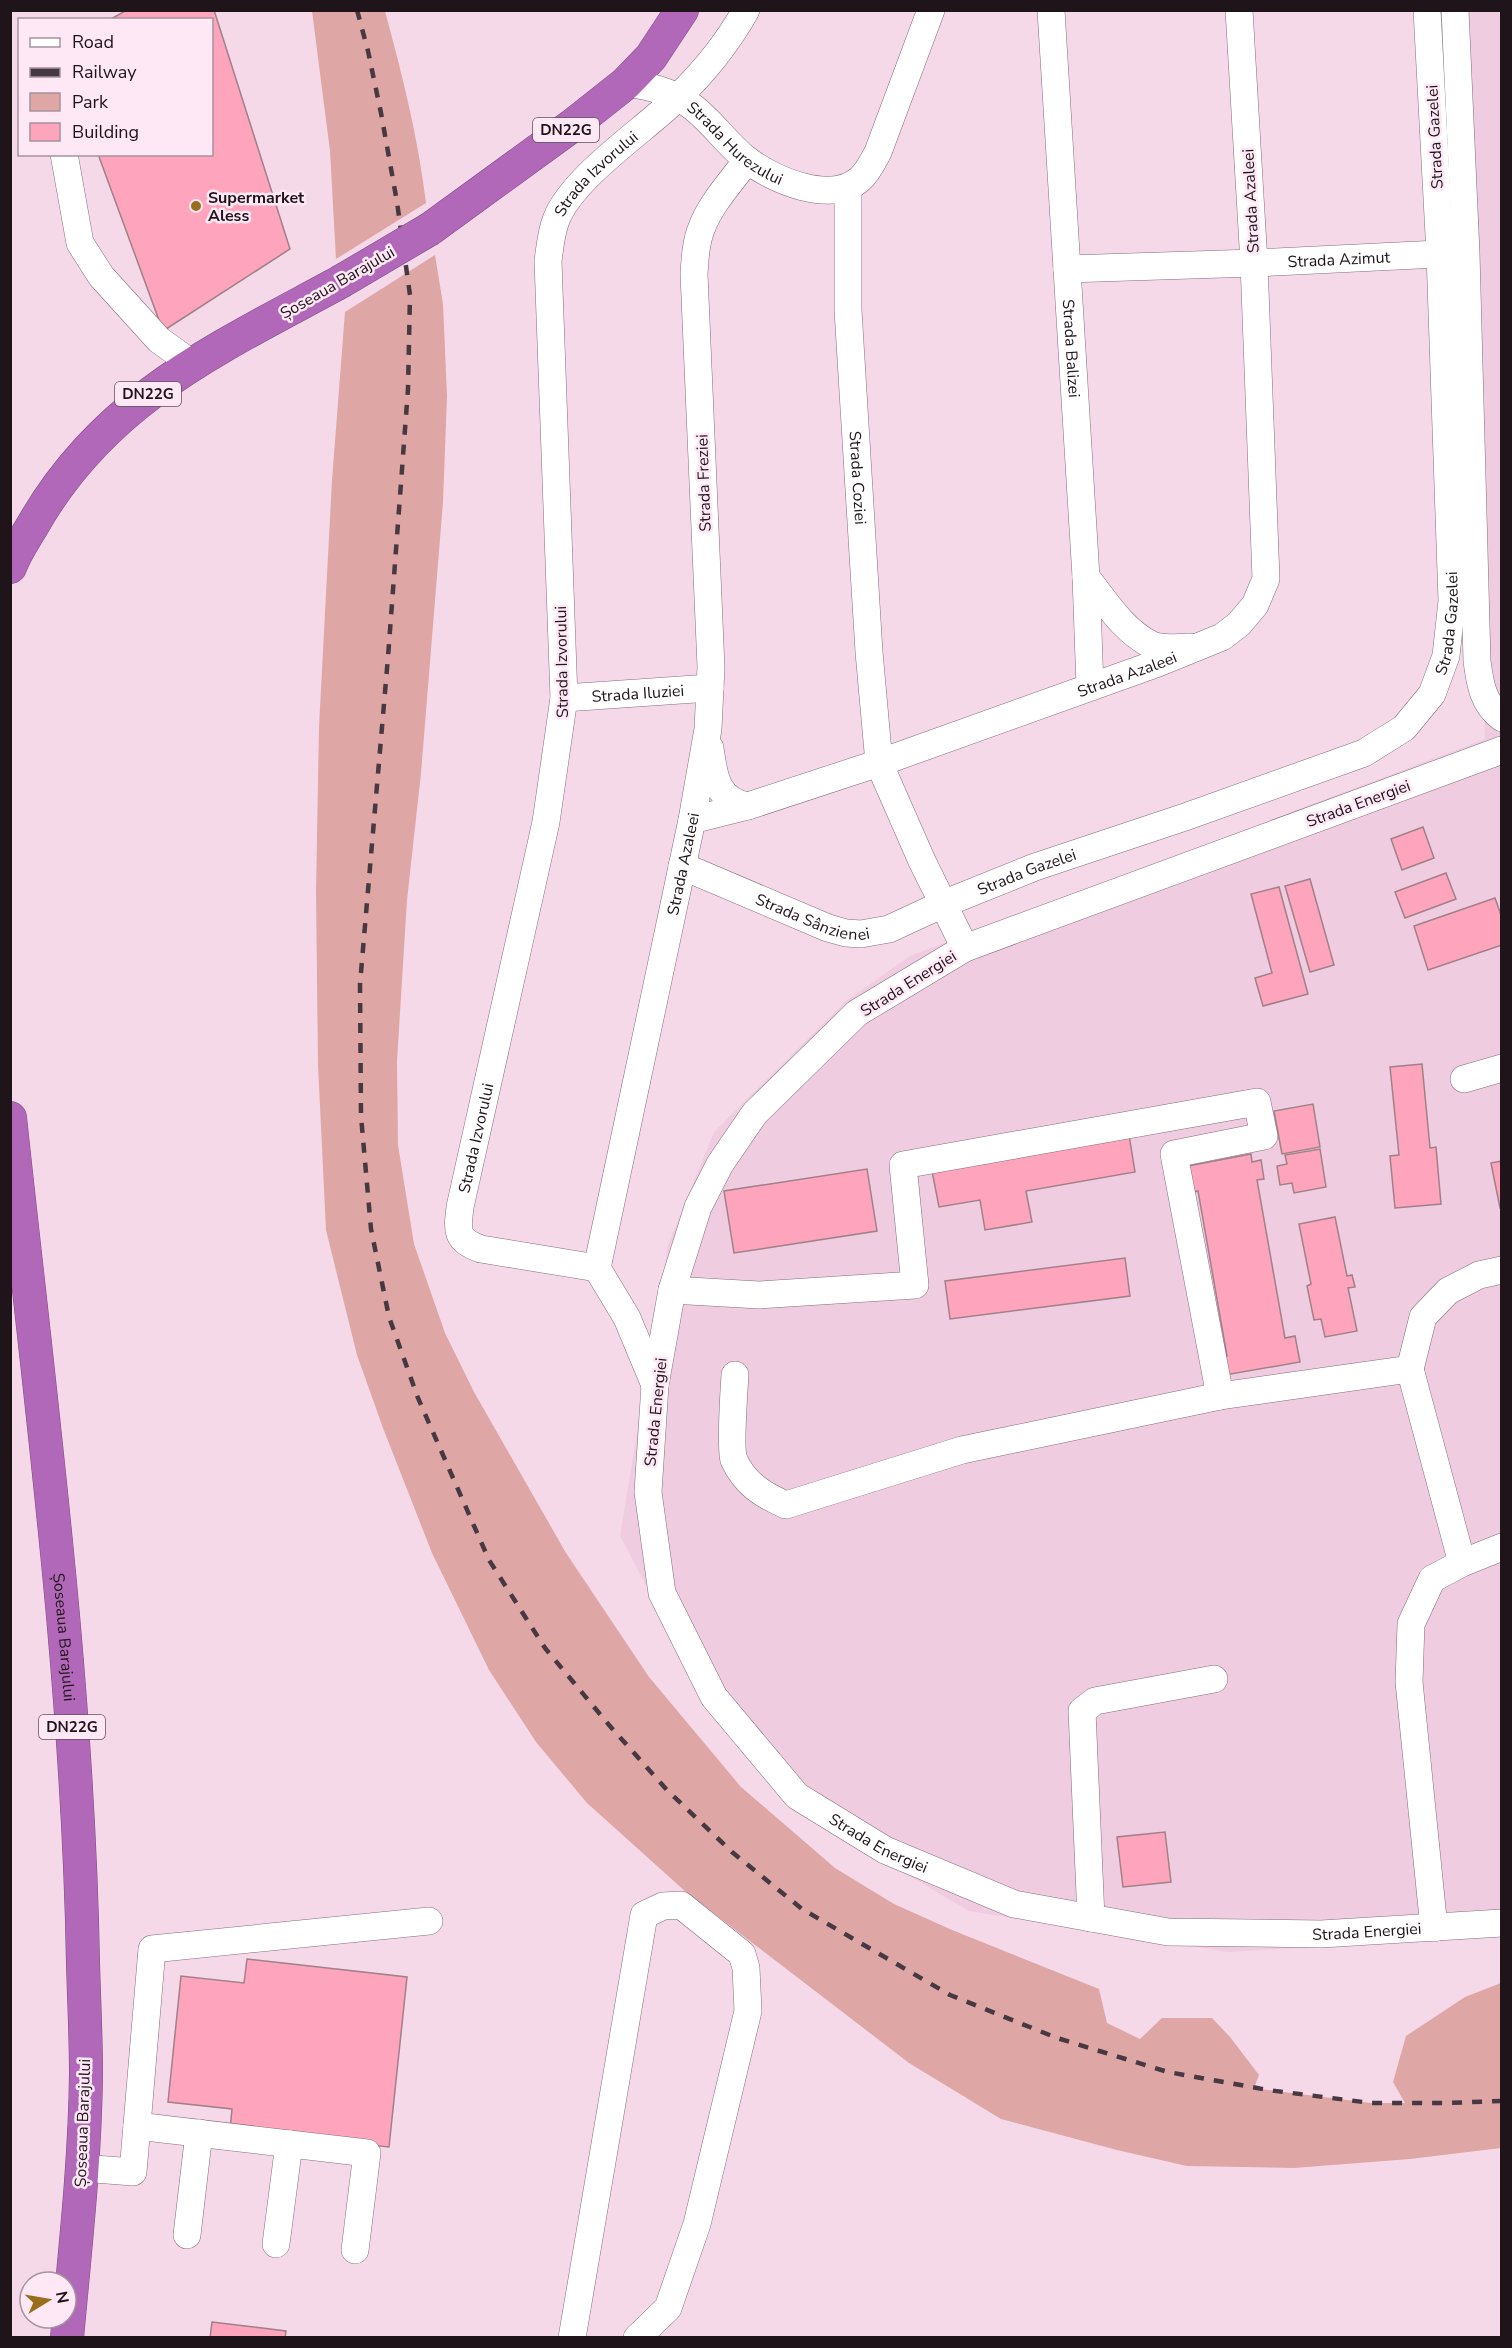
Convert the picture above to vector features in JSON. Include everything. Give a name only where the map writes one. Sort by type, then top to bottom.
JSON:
[{"type":"highway","name":"Șoseaua Barajului","points":[[10,567],[50,495],[88,448],[141,398],[191,363],[340,282],[430,229],[573,125],[626,83],[651,57],[682,10]]},
{"type":"highway","name":"Șoseaua Barajului","points":[[10,1119],[62,1607],[76,1775],[82,1899],[86,2073],[82,2168],[67,2337]]},
{"type":"street","name":"Strada Izvorului","points":[[597,1268],[481,1249],[465,1244],[459,1234],[460,1207],[546,822],[564,698],[548,261],[556,218],[571,194],[609,157],[678,97],[726,45],[746,10]]},
{"type":"street","points":[[848,187],[866,173],[878,152],[931,10]]},
{"type":"street","name":"Strada Balizei","points":[[1052,10],[1086,577],[1090,687]]},
{"type":"street","name":"Strada Azaleei","points":[[597,1268],[693,820],[748,806],[879,763],[1158,663],[1222,637],[1239,624],[1255,605],[1266,579],[1254,263],[1239,10]]},
{"type":"street","name":"Strada Gazelei","points":[[1427,10],[1453,254],[1477,661],[1481,689],[1491,710],[1502,718]]},
{"type":"street","name":"Strada Gazelei","points":[[943,904],[1035,867],[1185,817],[1364,753],[1404,728],[1432,694],[1446,656],[1452,601],[1455,10]]},
{"type":"street","name":"Strada Hurezului","points":[[626,83],[649,86],[678,97],[692,106],[747,160],[776,176],[803,187],[834,191],[848,187]]},
{"type":"street","points":[[64,156],[80,243],[101,276],[159,340],[191,363]]},
{"type":"street","name":"Strada Freziei","points":[[693,820],[708,729],[710,688],[694,274],[696,249],[702,227],[713,206],[747,160]]},
{"type":"street","name":"Strada Coziei","points":[[848,187],[848,310],[869,652],[879,763],[965,948]]},
{"type":"street","name":"Strada Azimut","points":[[1067,269],[1453,254]]},
{"type":"street","name":"Strada Azaleei","points":[[1086,577],[1125,625],[1153,645],[1172,648],[1197,646]]},
{"type":"street","name":"Strada Iluziei","points":[[564,698],[710,688]]},
{"type":"street","points":[[708,729],[712,767],[722,793],[738,804],[748,806]]},
{"type":"street","name":"Strada Energiei","points":[[1502,750],[965,948],[857,1013],[755,1113],[720,1164],[698,1207],[672,1290],[655,1384],[648,1492],[662,1593],[714,1697],[797,1796],[885,1850],[1014,1904],[1168,1932],[1321,1934],[1502,1923]]},
{"type":"street","name":"Strada Sânzienei","points":[[682,866],[828,928],[846,933],[861,934],[889,929],[943,904]]},
{"type":"street","points":[[1464,1079],[1502,1068]]},
{"type":"street","points":[[672,1290],[759,1295],[915,1285],[903,1165],[1257,1102],[1264,1136],[1174,1154],[1220,1396]]},
{"type":"street","points":[[597,1268],[627,1318],[655,1384]]},
{"type":"street","points":[[1462,1563],[1410,1369],[1423,1317],[1448,1291],[1479,1275],[1502,1270]]},
{"type":"street","points":[[735,1375],[733,1458],[750,1485],[764,1495],[786,1505],[962,1450],[1220,1396],[1410,1369]]},
{"type":"street","points":[[1434,1928],[1409,1683],[1412,1624],[1432,1579],[1462,1563],[1502,1547]]},
{"type":"street","points":[[1091,1918],[1082,1711],[1095,1701],[1214,1679]]},
{"type":"street","points":[[572,2337],[644,1915],[663,1906],[681,1905],[742,1954],[746,1968],[748,2011],[697,2224],[668,2308],[637,2337]]},
{"type":"street","points":[[82,2168],[133,2172],[152,1949],[429,1921]]},
{"type":"street","points":[[136,2127],[367,2153],[355,2250]]},
{"type":"street","points":[[187,2235],[199,2133]]},
{"type":"street","points":[[276,2244],[289,2144]]},
{"type":"shaded area","points":[[1459,11],[1501,11],[1501,1935],[1229,1952],[969,1911],[799,1811],[709,1704],[620,1536],[668,1245],[714,1132],[846,1001],[910,956],[1485,739],[1476,415]]},
{"type":"green space","points":[[312,11],[385,11],[409,106],[426,203],[336,259],[330,151]]},
{"type":"green space","points":[[435,255],[443,304],[447,396],[443,502],[421,773],[407,900],[397,1061],[398,1145],[414,1244],[445,1333],[474,1392],[566,1553],[649,1677],[741,1787],[835,1868],[894,1904],[952,1930],[1099,1989],[1107,2023],[1140,2039],[1162,2018],[1212,2018],[1230,2037],[1259,2075],[1254,2088],[1371,2103],[1405,2103],[1393,2082],[1406,2036],[1465,1997],[1501,1983],[1501,2148],[1410,2159],[1294,2168],[1187,2166],[1001,2119],[909,2063],[686,1892],[587,1803],[536,1742],[489,1670],[432,1553],[357,1355],[326,1230],[318,1065],[316,891],[319,727],[332,480],[345,312]]},
{"type":"building","name":"Supermarket Aless","points":[[127,10],[214,10],[290,249],[163,331],[99,156],[213,156],[213,18],[113,18]]},
{"type":"building","points":[[1423,827],[1434,858],[1402,870],[1391,839]]},
{"type":"building","points":[[1446,873],[1456,899],[1405,918],[1395,892]]},
{"type":"building","points":[[1310,879],[1334,965],[1310,972],[1285,886]]},
{"type":"building","points":[[1279,887],[1308,994],[1263,1006],[1255,978],[1272,973],[1251,894]]},
{"type":"building","points":[[1495,898],[1502,918],[1502,945],[1428,970],[1414,926]]},
{"type":"building","points":[[1422,1064],[1430,1148],[1436,1147],[1441,1204],[1395,1208],[1390,1156],[1399,1155],[1390,1067]]},
{"type":"building","points":[[1313,1104],[1320,1147],[1282,1154],[1274,1111]]},
{"type":"building","points":[[1129,1135],[1135,1172],[1026,1191],[1032,1222],[985,1230],[980,1200],[939,1207],[932,1171]]},
{"type":"building","points":[[1320,1149],[1326,1187],[1294,1193],[1292,1183],[1280,1185],[1277,1166],[1287,1164],[1285,1155]]},
{"type":"building","points":[[1251,1154],[1252,1162],[1261,1160],[1264,1179],[1257,1180],[1285,1338],[1295,1336],[1300,1362],[1225,1375],[1222,1357],[1227,1356],[1198,1191],[1193,1192],[1188,1166]]},
{"type":"building","points":[[1502,1161],[1502,1208],[1500,1208],[1491,1163]]},
{"type":"building","points":[[867,1169],[877,1231],[734,1253],[724,1191]]},
{"type":"building","points":[[1335,1217],[1347,1276],[1352,1275],[1355,1287],[1348,1288],[1357,1331],[1325,1337],[1321,1319],[1314,1320],[1307,1286],[1311,1284],[1299,1224]]},
{"type":"building","points":[[1125,1258],[1130,1296],[950,1319],[945,1281]]},
{"type":"building","points":[[1165,1832],[1171,1882],[1123,1887],[1117,1837]]},
{"type":"building","points":[[247,1959],[407,1977],[389,2147],[230,2130],[232,2109],[168,2102],[181,1976],[244,1983]]},
{"type":"building","points":[[212,2322],[286,2331],[285,2338],[210,2338]]},
{"type":"railway","points":[[357,10],[381,113],[410,295],[408,389],[360,984],[361,1116],[371,1229],[389,1317],[418,1398],[489,1560],[545,1648],[609,1725],[667,1790],[732,1852],[802,1909],[950,1995],[1057,2038],[1168,2072],[1268,2090],[1371,2103],[1502,2101]]},
{"type":"place","name":"Supermarket Aless","points":[[196,206]]}]
